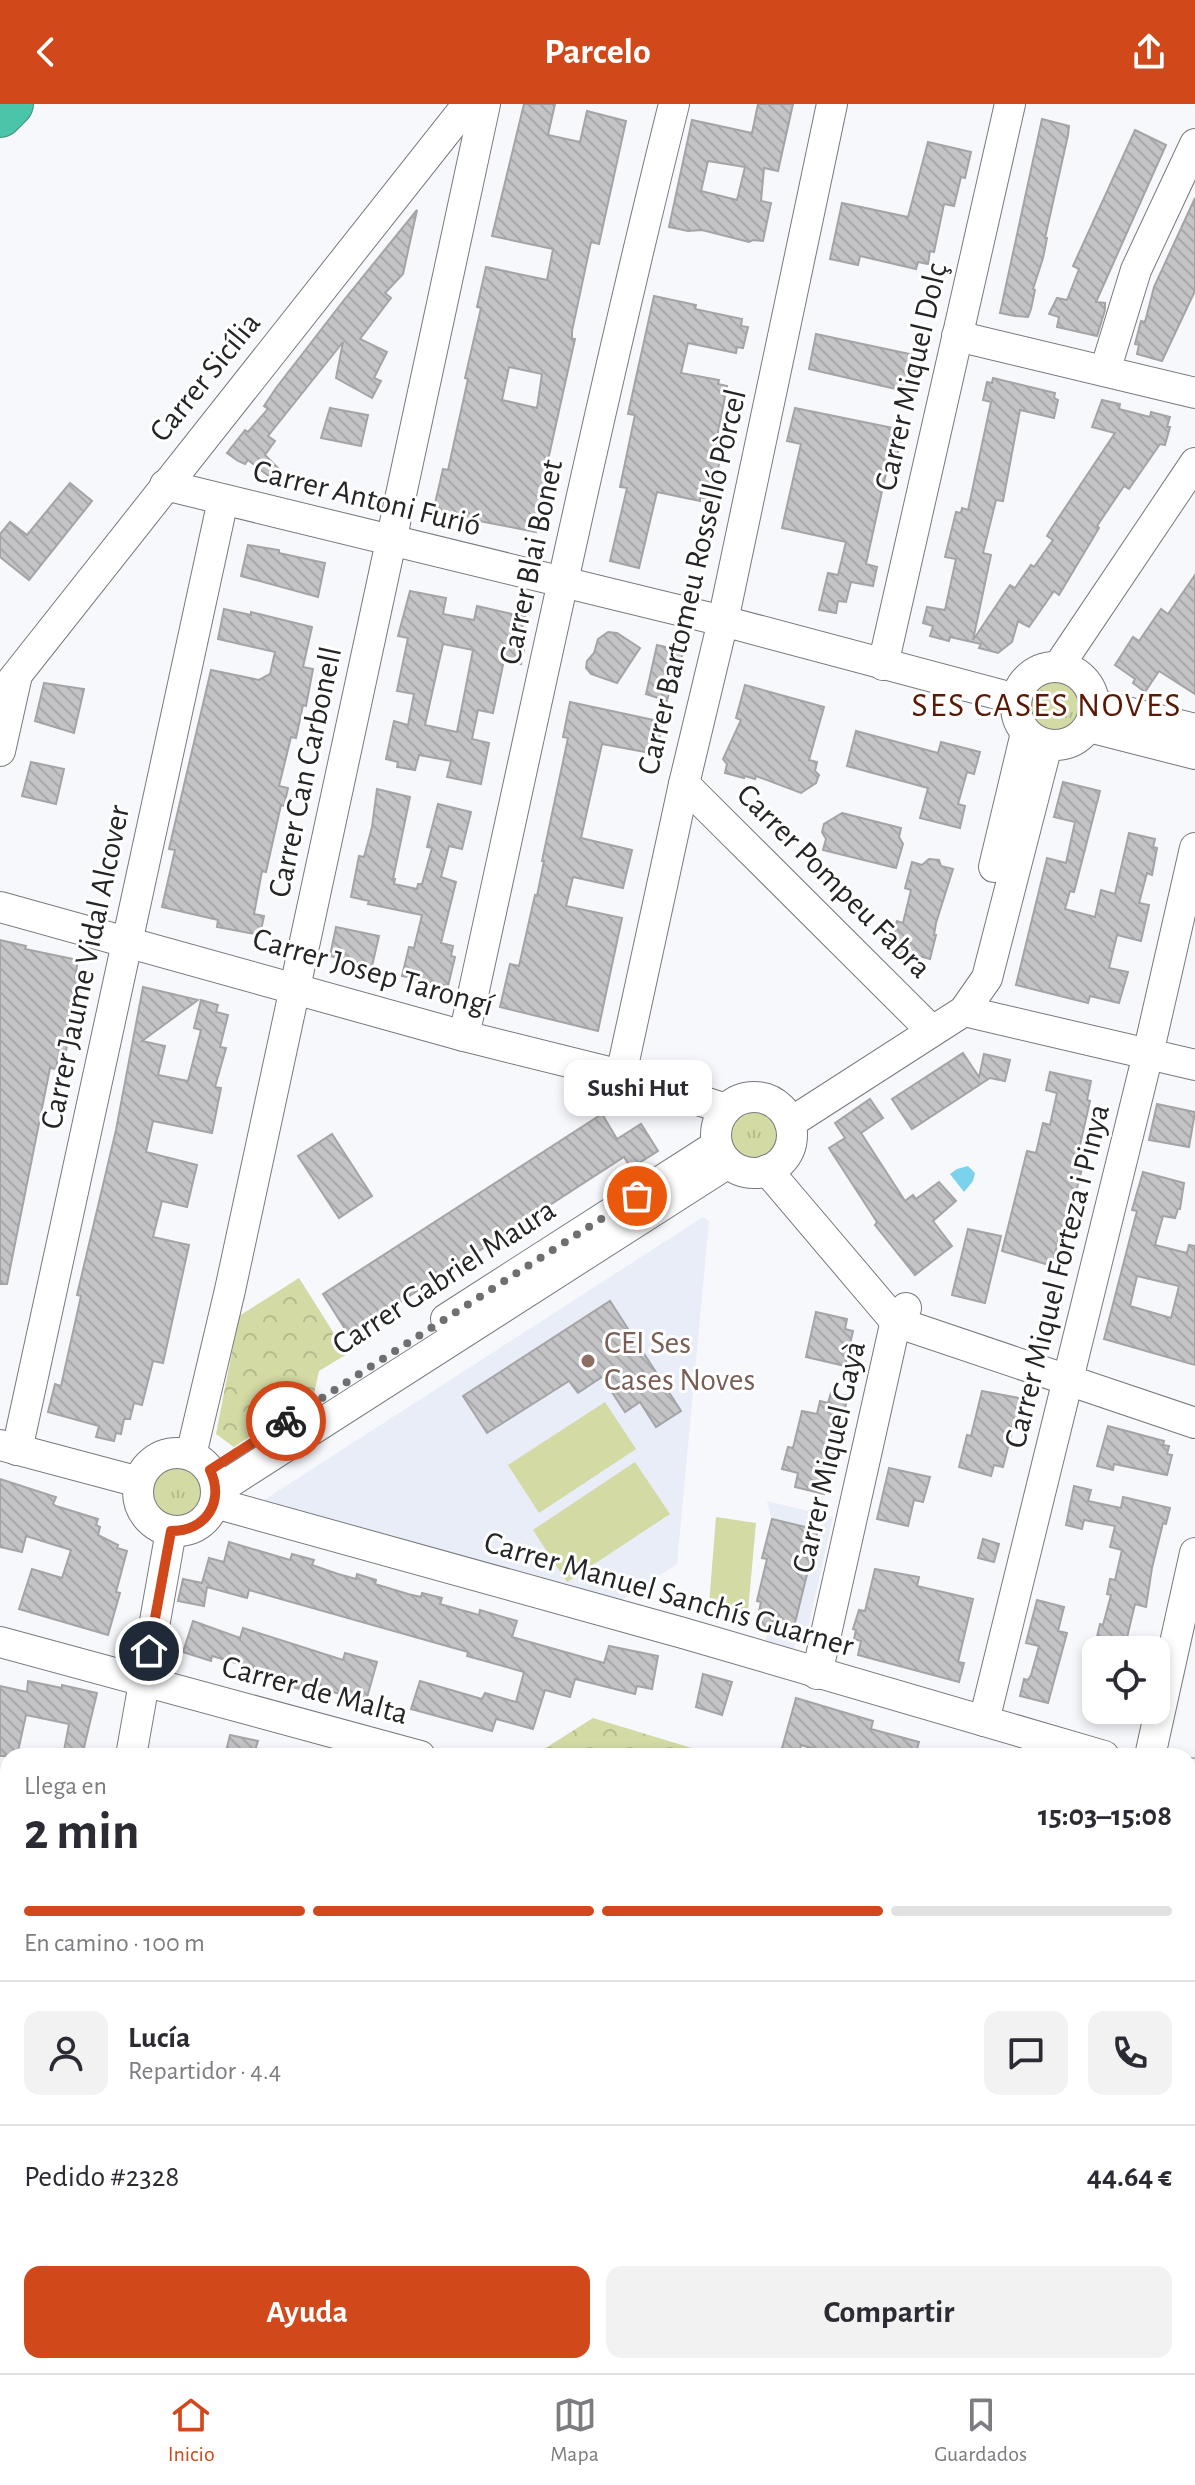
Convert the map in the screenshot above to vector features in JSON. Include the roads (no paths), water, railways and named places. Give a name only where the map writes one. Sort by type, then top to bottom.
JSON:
[{"type":"highway","points":[[0,115],[11,104]]},
{"type":"street","name":"Carrer Blai Bonet","points":[[464,1036],[562,583],[674,104]]},
{"type":"street","name":"Carrer Bartomeu Rosselló Pòrcel","points":[[621,1075],[723,621],[832,104]]},
{"type":"street","name":"Carrer Miquel Dolç","points":[[883,665],[1010,104]]},
{"type":"street","name":"Carrer Sicília","points":[[8,685],[165,485],[473,105]]},
{"type":"street","name":"Carrer Can Carbonell","points":[[201,1474],[230,1290],[287,985],[473,105]]},
{"type":"street","points":[[1105,371],[1136,270],[1195,144]]},
{"type":"street","points":[[957,336],[1195,393]]},
{"type":"street","points":[[1068,671],[1195,463]]},
{"type":"street","name":"Carrer Antoni Furió","points":[[165,485],[723,621],[1016,699]]},
{"type":"street","points":[[1068,671],[1195,499]]},
{"type":"street","name":"Carrer Jaume Vidal Alcover","points":[[8,1447],[127,942],[223,500]]},
{"type":"street","points":[[964,1011],[987,978],[1036,739],[1016,711],[1016,699],[1027,679],[1047,668],[1068,671],[1092,693],[1092,716],[1070,743],[1036,739]]},
{"type":"street","points":[[0,751],[8,685]]},
{"type":"street","points":[[1092,716],[1195,729]]},
{"type":"street","points":[[1092,716],[1195,754]]},
{"type":"street","points":[[926,1024],[970,972],[1036,739]]},
{"type":"street","name":"Carrer Pompeu Fabra","points":[[684,784],[926,1024]]},
{"type":"street","name":"Carrer Miquel Forteza i Pinya","points":[[984,1721],[1148,1054],[1195,848]]},
{"type":"street","name":"Carrer Josep Tarongí","points":[[0,907],[464,1036],[621,1075],[726,1109]]},
{"type":"street","points":[[785,1116],[926,1024],[964,1011],[1195,1065]]},
{"type":"street","points":[[756,1097],[774,1102],[785,1116],[790,1145],[774,1164],[745,1171],[722,1154],[716,1132],[719,1120],[735,1102],[756,1097]]},
{"type":"street","name":"Carrer Gabriel Maura","points":[[201,1474],[722,1154]]},
{"type":"street","points":[[774,1164],[902,1314],[931,1318],[1195,1423]]},
{"type":"street","name":"Carrer Miquel Gayà","points":[[817,1674],[902,1314]]},
{"type":"street","points":[[1071,1372],[1195,1401]]},
{"type":"street","points":[[8,1447],[139,1482]]},
{"type":"street","points":[[151,1462],[201,1474],[203,1522],[193,1528],[171,1531],[148,1519],[138,1495],[139,1482],[151,1462]]},
{"type":"street","name":"Carrer Manuel Sanchís Guarner","points":[[201,1474],[683,1633],[1077,1748]]},
{"type":"street","points":[[132,1748],[171,1531]]},
{"type":"street","points":[[1152,1748],[1195,1553]]},
{"type":"street","name":"Carrer de Malta","points":[[0,1642],[391,1748]]},
{"type":"water","points":[[968,1166],[975,1173],[964,1192],[950,1174]]},
{"type":"place","name":"Sushi Hut","points":[[637,1196]]},
{"type":"place","name":"CEI Ses Cases Noves","points":[[588,1361]]},
{"type":"district","name":"SES CASES NOVES","points":[[1047,706]]}]
